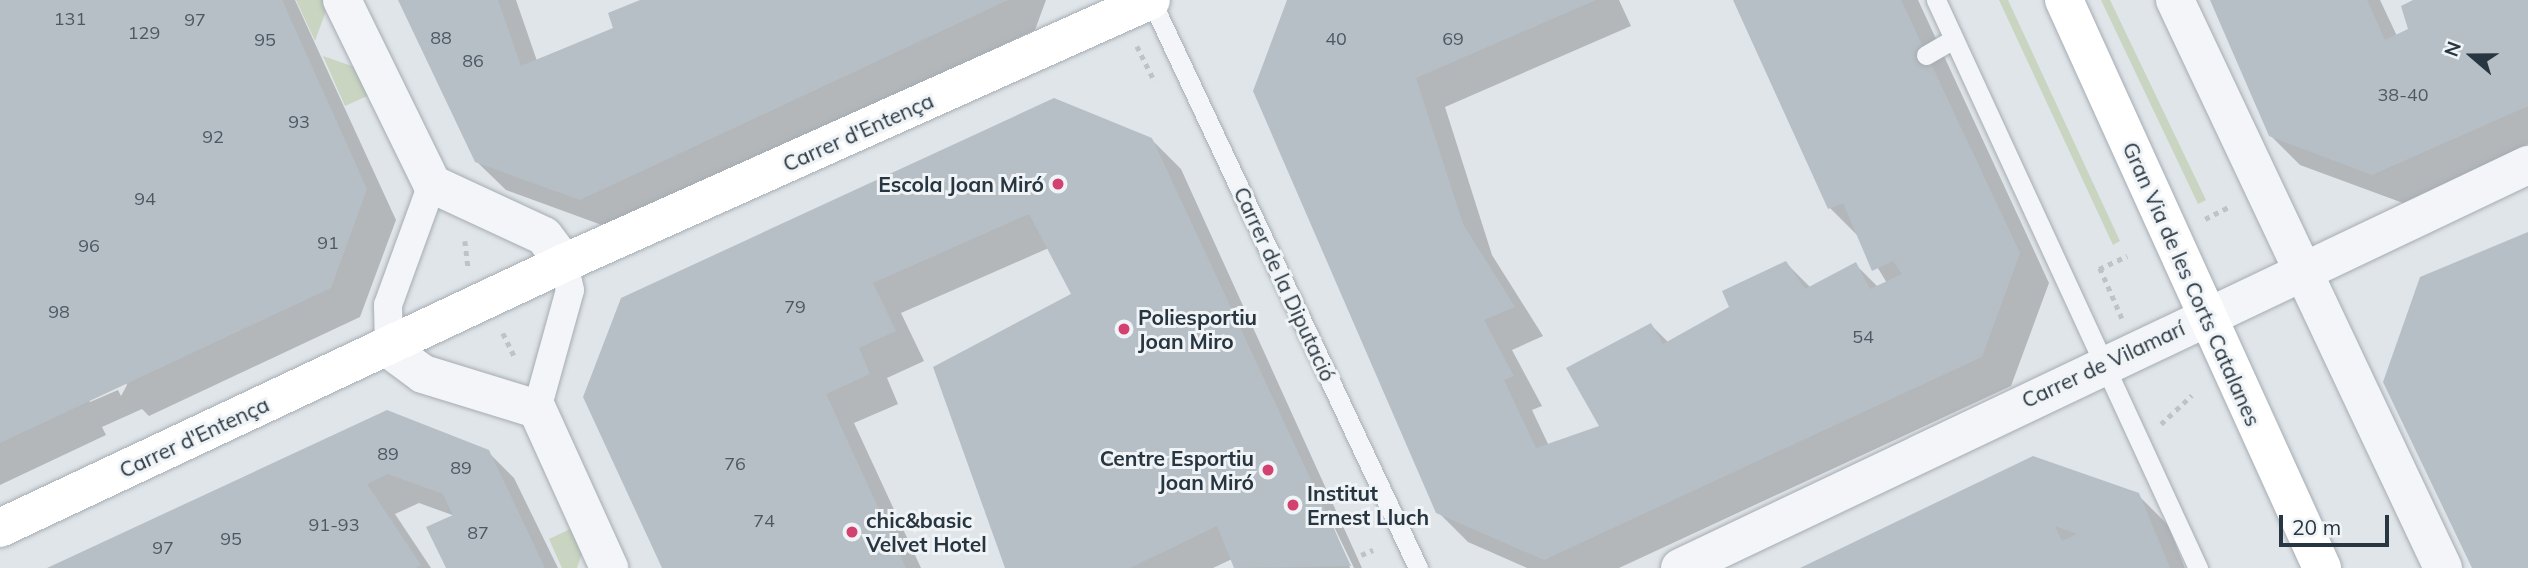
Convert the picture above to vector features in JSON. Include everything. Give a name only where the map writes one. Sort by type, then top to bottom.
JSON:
[{"type":"main road","name":"Carrer d'Entença","points":[[0,528],[389,349],[554,249],[1151,0]]},
{"type":"main road","name":"Gran Via de les Corts Catalanes","points":[[2064,0],[2322,568]]},
{"type":"street","points":[[342,0],[432,184],[554,249],[570,290],[537,409],[609,568]]},
{"type":"street","points":[[2175,0],[2443,568]]},
{"type":"street","name":"Carrer de Vilamarí","points":[[1680,568],[2206,314],[2528,165]]},
{"type":"street","points":[[432,184],[388,305],[389,349],[423,374],[537,409]]},
{"type":"lane","name":"Carrer de la Diputació","points":[[1151,0],[1418,568]]},
{"type":"lane","points":[[1936,0],[2102,365],[2198,568]]},
{"type":"lane","points":[[1926,55],[1954,39]]},
{"type":"path","points":[[2090,273],[2127,256]]},
{"type":"path","name":"Carrer de Vilamarí","points":[[2101,268],[2122,318]]},
{"type":"path","points":[[2153,432],[2192,395]]},
{"type":"path","points":[[1361,555],[1373,550]]},
{"type":"green space","points":[[296,0],[330,0],[315,41]]},
{"type":"green space","points":[[1999,0],[2008,0],[2120,241],[2113,245]]},
{"type":"green space","points":[[2101,0],[2110,0],[2206,200],[2198,204]]},
{"type":"green space","points":[[323,56],[366,71],[376,92],[345,106]]},
{"type":"green space","points":[[579,525],[586,542],[577,568],[562,568],[549,539]]},
{"type":"building","points":[[0,0],[282,0],[367,189],[331,288],[0,443]]},
{"type":"building","points":[[398,0],[498,0],[521,66],[613,28],[608,13],[640,0],[1008,0],[580,200],[475,162]]},
{"type":"building","points":[[1287,0],[1596,0],[1416,78],[1463,224],[1515,307],[1484,320],[1514,376],[1504,380],[1536,448],[1599,426],[1566,368],[1651,323],[1663,344],[1729,307],[1722,291],[1786,261],[1805,289],[1856,262],[1870,289],[1902,274],[1893,261],[1872,271],[1843,203],[1828,209],[1733,0],[1901,0],[2020,253],[1982,357],[1544,560],[1436,513],[1253,91]]},
{"type":"building","points":[[2210,0],[2367,0],[2385,40],[2408,29],[2401,6],[2413,0],[2528,0],[2528,106],[2372,175],[2269,136]]},
{"type":"building","points":[[1054,98],[1152,138],[1351,566],[1234,568],[1217,526],[1130,568],[1005,568],[933,367],[1071,294],[1029,214],[873,283],[896,331],[859,348],[870,374],[826,394],[906,568],[662,568],[583,397],[621,298]]},
{"type":"building","points":[[2528,232],[2528,568],[2472,568],[2383,382],[2420,277]]},
{"type":"building","points":[[387,410],[489,450],[545,568],[446,568],[426,527],[453,515],[443,494],[388,474],[367,484],[421,565],[415,568],[47,568]]},
{"type":"building","points":[[2033,456],[2139,493],[2170,568],[1800,568]],"holes":[[[2055,526],[2077,534],[2062,541]]]},
{"type":"place","name":"Escola Joan Miró","points":[[1058,184]]},
{"type":"place","name":"Poliesportiu Joan Miro","points":[[1124,329]]},
{"type":"place","name":"Centre Esportiu Joan Miró","points":[[1268,470]]},
{"type":"place","name":"Institut Ernest Lluch","points":[[1293,505]]},
{"type":"place","name":"chic&basic Velvet Hotel","points":[[852,532]]}]
